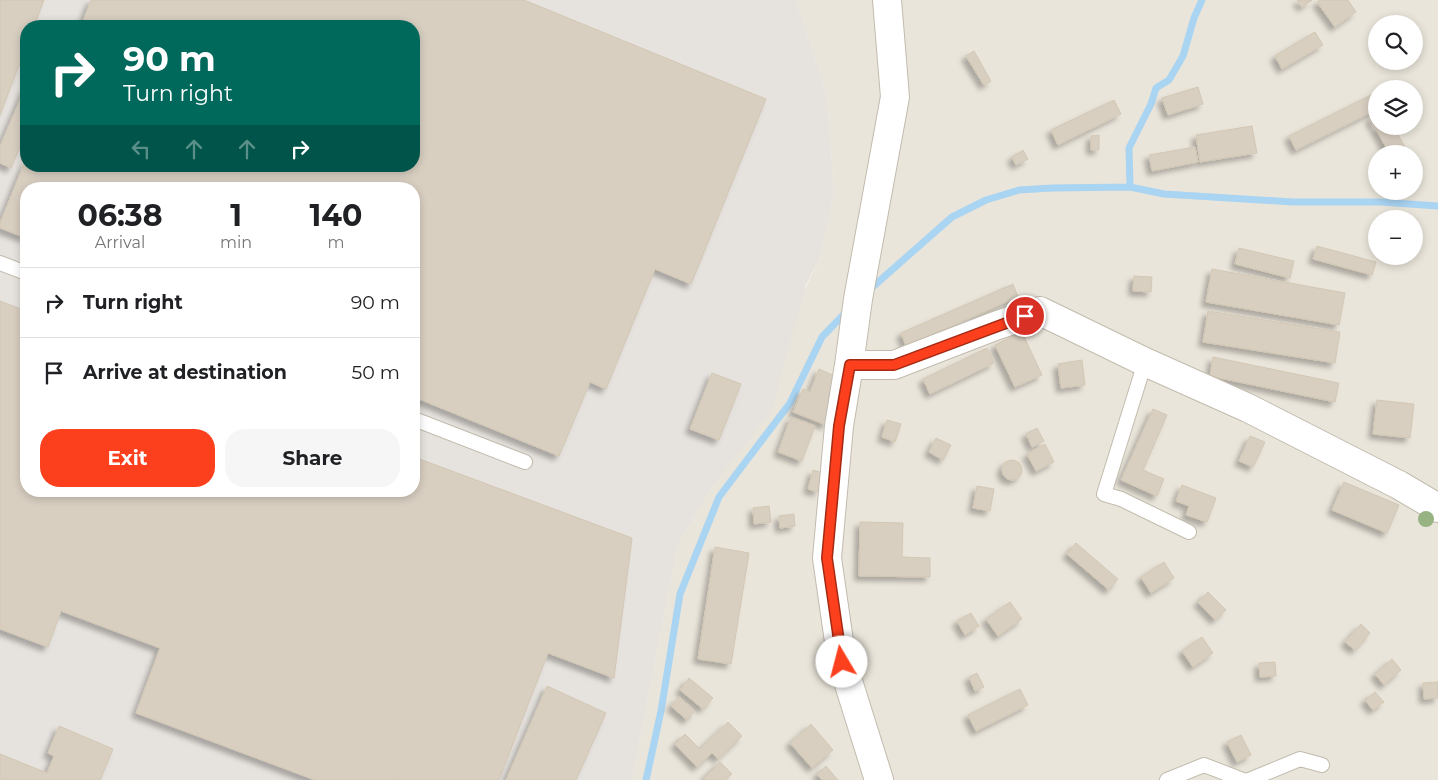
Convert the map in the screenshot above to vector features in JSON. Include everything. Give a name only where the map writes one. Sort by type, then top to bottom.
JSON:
[{"type":"street","points":[[879,780],[842,662],[827,558],[839,426],[850,365],[858,299],[896,97],[887,0]]},
{"type":"street","points":[[850,365],[894,365],[995,326],[1040,311],[1145,362],[1248,408],[1400,485],[1438,508]]},
{"type":"lane","points":[[0,263],[20,271]]},
{"type":"lane","points":[[1145,362],[1104,494],[1121,499],[1189,532]]},
{"type":"lane","points":[[420,421],[525,462]]},
{"type":"lane","points":[[1249,780],[1300,759],[1322,765]]},
{"type":"lane","points":[[1166,780],[1204,765],[1242,780]]},
{"type":"shaded area","points":[[0,0],[796,0],[827,96],[834,193],[820,257],[806,285],[771,412],[713,486],[678,544],[632,780],[0,780]]},
{"type":"shaded area","points":[[796,0],[1438,0],[1438,780],[632,780],[678,544],[713,486],[820,257],[834,193],[827,96]]},
{"type":"building","points":[[0,0],[44,0],[36,20],[20,20],[20,63],[0,115]]},
{"type":"building","points":[[91,0],[524,0],[766,99],[691,284],[655,269],[606,389],[590,382],[559,456],[420,399],[420,182],[20,182],[20,236],[0,228],[0,223],[21,172],[420,172],[420,20],[83,20]]},
{"type":"building","points":[[1297,0],[1312,0],[1302,7]]},
{"type":"building","points":[[1320,0],[1348,0],[1356,12],[1335,27],[1317,2]]},
{"type":"building","points":[[1315,32],[1323,45],[1282,69],[1275,56]]},
{"type":"building","points":[[974,51],[991,81],[984,85],[966,56]]},
{"type":"building","points":[[1198,87],[1203,104],[1168,115],[1162,98]]},
{"type":"building","points":[[1368,96],[1368,114],[1296,150],[1289,136]]},
{"type":"building","points":[[20,100],[20,146],[11,168],[0,163],[0,146]]},
{"type":"building","points":[[1114,100],[1121,114],[1058,145],[1051,130]]},
{"type":"building","points":[[1252,126],[1257,153],[1200,162],[1196,135]]},
{"type":"building","points":[[1099,135],[1099,150],[1091,150],[1091,136]]},
{"type":"building","points":[[1379,135],[1398,135],[1404,145],[1385,145]]},
{"type":"building","points":[[1195,147],[1198,162],[1152,171],[1149,155]]},
{"type":"building","points":[[1023,150],[1028,159],[1016,165],[1012,157]]},
{"type":"building","points":[[1317,246],[1368,260],[1368,265],[1375,265],[1372,275],[1313,259]]},
{"type":"building","points":[[1239,248],[1294,261],[1290,278],[1235,264]]},
{"type":"building","points":[[1212,269],[1345,293],[1339,325],[1206,302]]},
{"type":"building","points":[[1134,276],[1152,277],[1151,292],[1133,291]]},
{"type":"building","points":[[1013,284],[1018,297],[906,346],[901,333]]},
{"type":"building","points":[[0,301],[20,309],[20,497],[420,497],[420,459],[632,538],[614,678],[548,653],[499,780],[315,780],[136,713],[160,648],[61,611],[48,647],[0,629]]},
{"type":"building","points":[[1208,311],[1340,332],[1335,363],[1203,342]]},
{"type":"building","points":[[1022,332],[1042,375],[1015,387],[995,345]]},
{"type":"building","points":[[987,348],[994,363],[930,394],[923,379]]},
{"type":"building","points":[[1213,357],[1339,383],[1335,402],[1210,376]]},
{"type":"building","points":[[1082,360],[1085,385],[1061,388],[1058,364]]},
{"type":"building","points":[[819,369],[837,377],[828,397],[836,400],[826,425],[793,412],[803,389],[810,392]]},
{"type":"building","points":[[712,373],[741,384],[719,440],[690,429]]},
{"type":"building","points":[[1377,400],[1414,404],[1410,438],[1373,434]]},
{"type":"building","points":[[1153,409],[1167,415],[1143,470],[1164,479],[1157,496],[1121,480]]},
{"type":"building","points":[[791,417],[815,426],[802,461],[778,452]]},
{"type":"building","points":[[887,420],[901,424],[895,442],[882,437]]},
{"type":"building","points":[[1037,428],[1044,441],[1032,447],[1026,434]]},
{"type":"building","points":[[1250,436],[1265,442],[1253,467],[1239,461]]},
{"type":"building","points":[[936,438],[951,445],[943,460],[929,452]]},
{"type":"building","points":[[1045,444],[1054,462],[1036,471],[1027,454]]},
{"type":"building","points":[[1012,460],[1019,463],[1022,470],[1019,477],[1012,480],[1005,477],[1002,470],[1005,463]]},
{"type":"building","points":[[813,470],[823,473],[818,492],[808,489]]},
{"type":"building","points":[[1344,482],[1399,505],[1387,533],[1332,510]]},
{"type":"building","points":[[1182,485],[1216,498],[1207,522],[1186,515],[1189,506],[1176,501]]},
{"type":"building","points":[[977,486],[994,489],[990,511],[973,508]]},
{"type":"building","points":[[769,506],[771,522],[754,524],[753,508]]},
{"type":"building","points":[[794,514],[795,526],[780,528],[779,516]]},
{"type":"building","points":[[860,522],[903,523],[902,557],[930,558],[930,577],[859,576]]},
{"type":"building","points":[[1076,543],[1118,579],[1109,590],[1067,554]]},
{"type":"building","points":[[715,547],[749,553],[731,664],[698,659]]},
{"type":"building","points":[[1164,562],[1174,578],[1151,593],[1141,577]]},
{"type":"building","points":[[1208,592],[1226,610],[1215,620],[1198,602]]},
{"type":"building","points":[[1010,602],[1022,619],[998,636],[986,619]]},
{"type":"building","points":[[971,613],[979,626],[965,635],[957,621]]},
{"type":"building","points":[[1361,624],[1370,633],[1355,650],[1345,642]]},
{"type":"building","points":[[1202,637],[1213,653],[1193,667],[1182,651]]},
{"type":"building","points":[[1392,659],[1401,670],[1384,685],[1375,674]]},
{"type":"building","points":[[1275,662],[1276,676],[1260,677],[1259,663]]},
{"type":"building","points":[[977,673],[984,687],[975,691],[969,677]]},
{"type":"building","points":[[689,678],[713,698],[703,709],[680,690]]},
{"type":"building","points":[[1438,682],[1438,698],[1424,699],[1423,683]]},
{"type":"building","points":[[547,686],[606,713],[576,780],[506,780]]},
{"type":"building","points":[[1020,689],[1028,705],[976,731],[968,715]]},
{"type":"building","points":[[1375,692],[1384,702],[1373,710],[1365,700]]},
{"type":"building","points":[[679,697],[695,711],[687,720],[671,706]]},
{"type":"building","points":[[728,722],[742,736],[718,759],[712,753],[697,767],[675,744],[685,734],[700,749]]},
{"type":"building","points":[[811,724],[833,750],[812,768],[790,743]]},
{"type":"building","points":[[59,726],[113,749],[100,780],[0,780],[0,754],[47,773],[54,756],[48,753]]},
{"type":"building","points":[[1241,735],[1251,755],[1237,762],[1227,742]]},
{"type":"building","points":[[720,762],[732,774],[725,780],[705,780],[704,778]]},
{"type":"building","points":[[826,766],[838,780],[822,780],[817,774]]},
{"type":"waterway","points":[[1130,187],[1129,148],[1151,104],[1156,88],[1169,80],[1183,56],[1194,18],[1202,0]]},
{"type":"waterway","points":[[868,291],[952,217],[986,200],[1019,190],[1130,187],[1164,194],[1293,202],[1380,202],[1438,206]]},
{"type":"waterway","points":[[646,780],[661,711],[680,594],[719,497],[790,403],[822,337],[848,310]]},
{"type":"route","points":[[842,662],[827,558],[839,426],[850,365],[894,365],[1025,316]]}]
